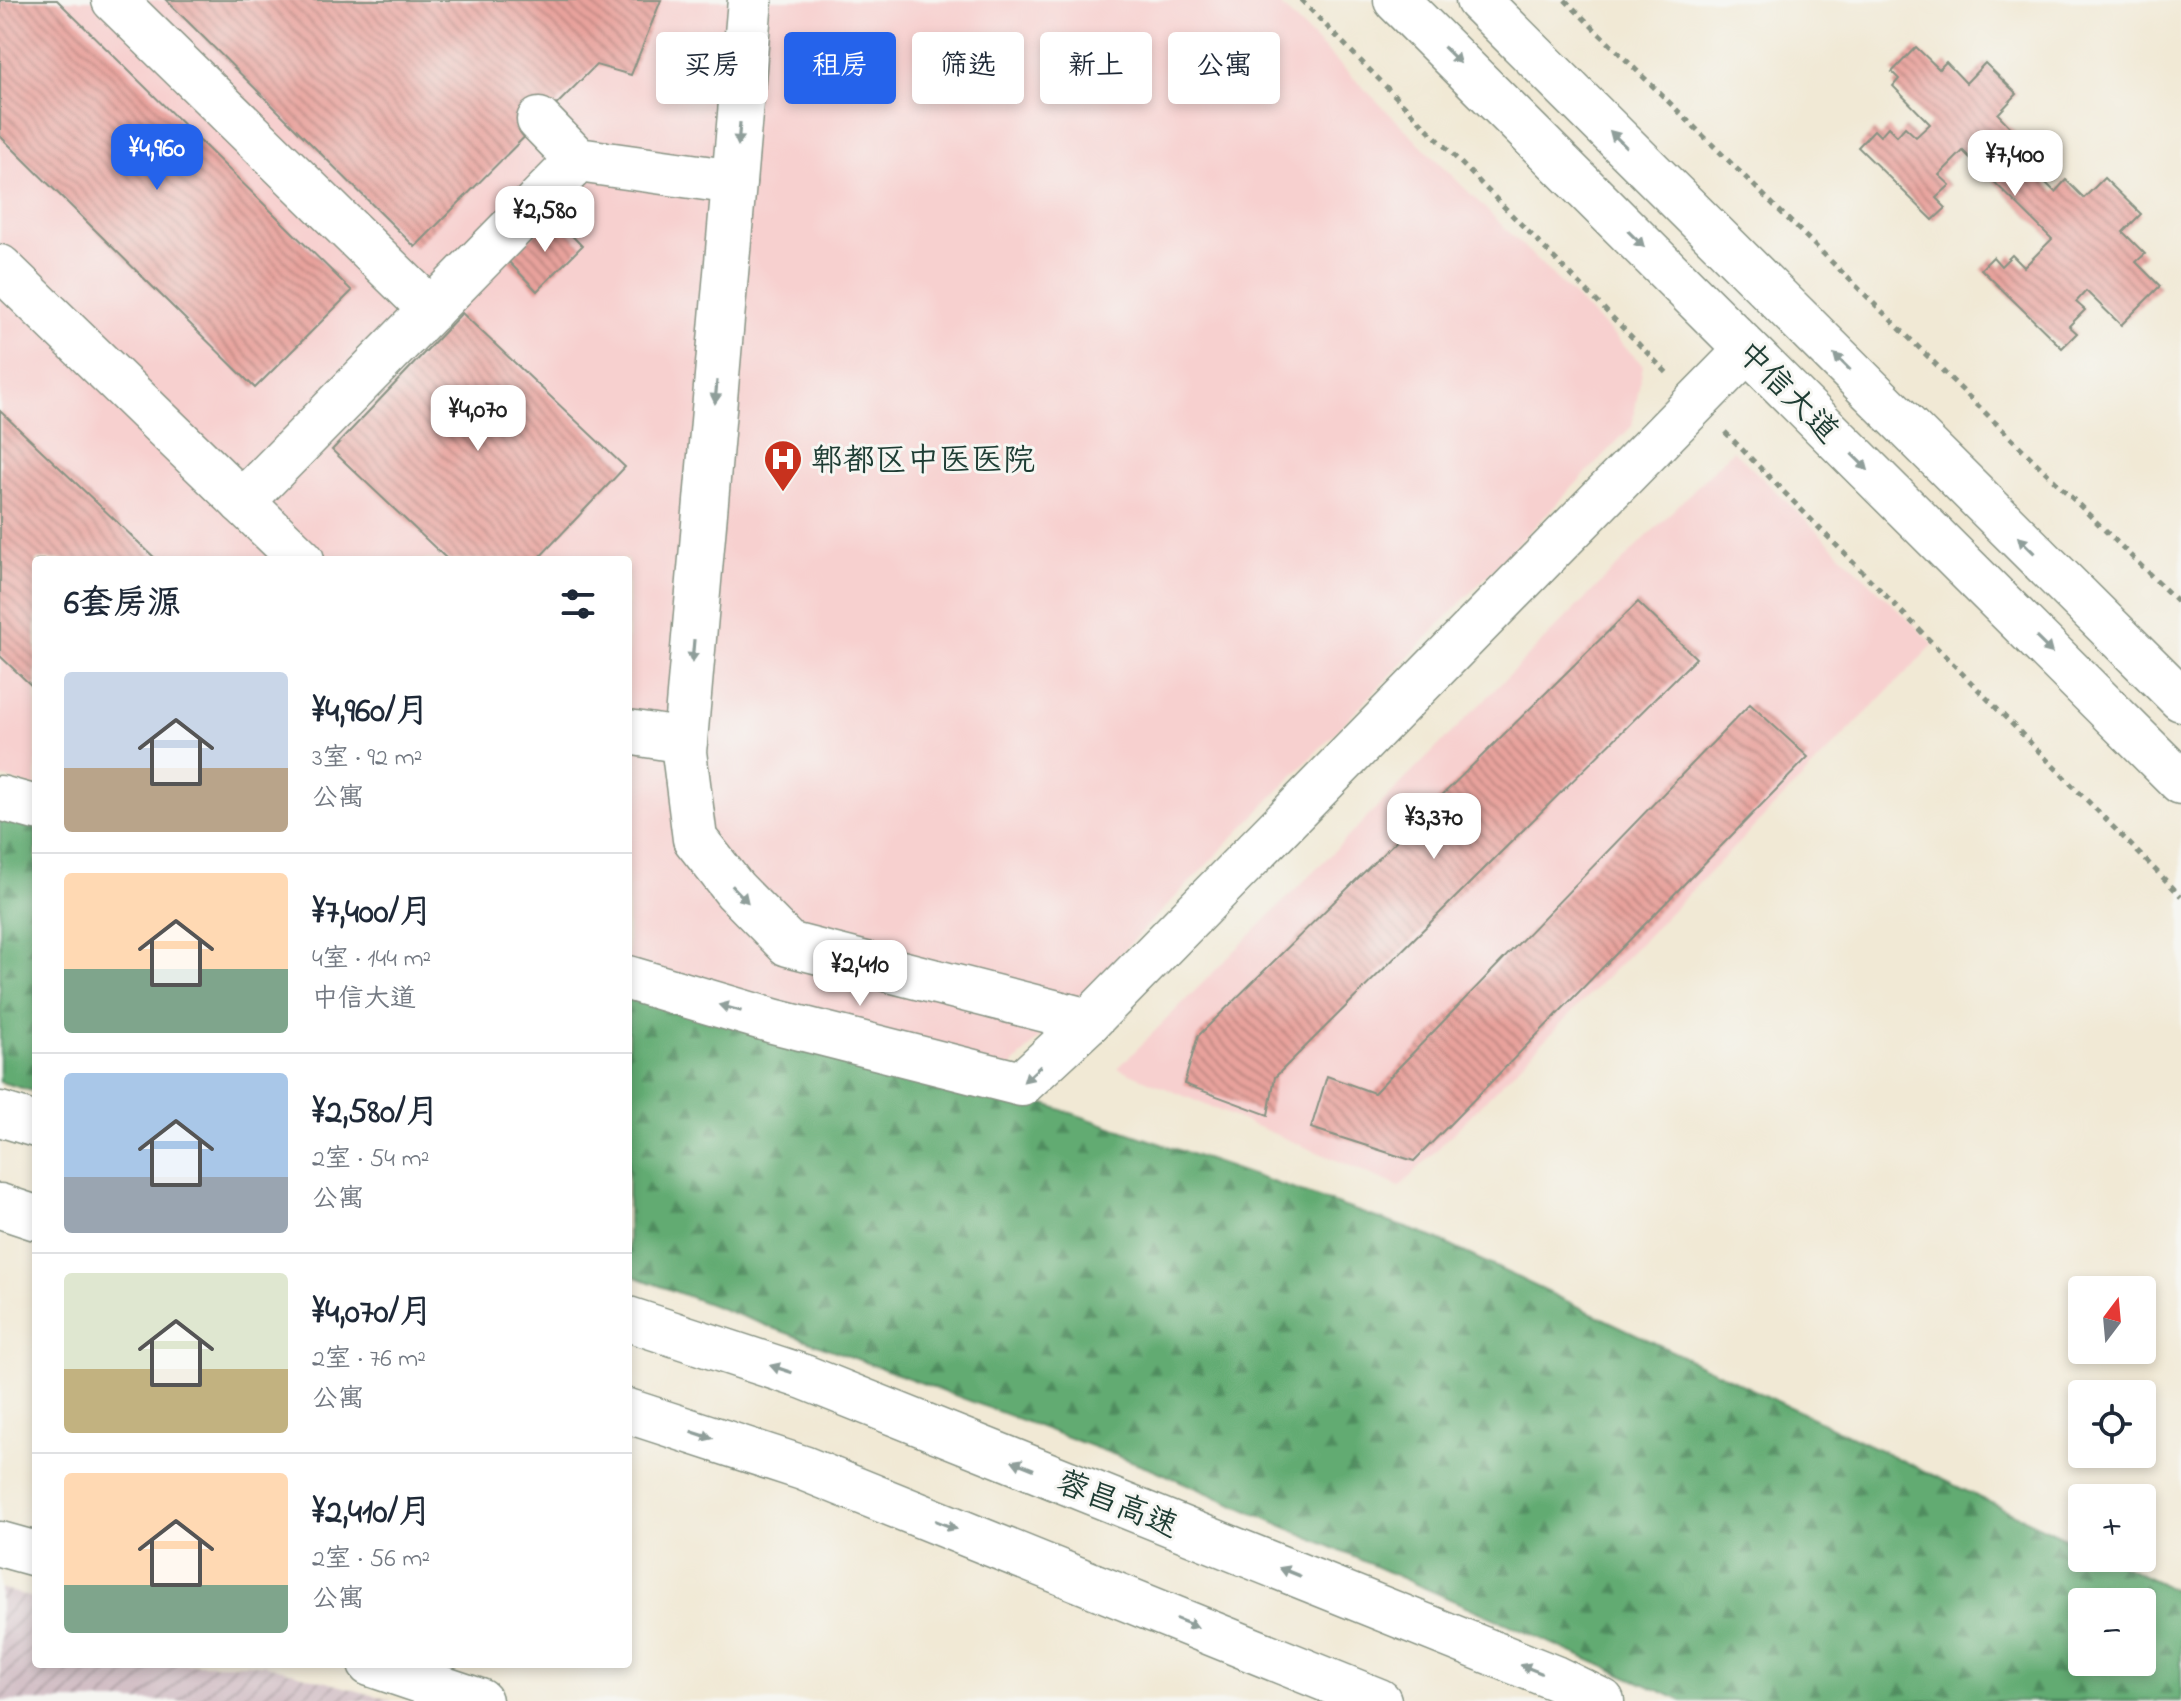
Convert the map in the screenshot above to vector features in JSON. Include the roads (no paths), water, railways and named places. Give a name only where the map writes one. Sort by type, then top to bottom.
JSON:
[{"type":"main road","points":[[114,0],[431,310]]},
{"type":"main road","points":[[750,0],[684,752],[695,839],[735,890],[788,944],[1089,1021]]},
{"type":"main road","name":"中信大道","points":[[1396,0],[2181,782]]},
{"type":"main road","name":"中信大道","points":[[1478,0],[2181,699]]},
{"type":"main road","points":[[539,120],[578,160],[734,182]]},
{"type":"main road","points":[[242,502],[578,160]]},
{"type":"main road","points":[[0,267],[298,556]]},
{"type":"main road","points":[[632,979],[773,1021],[1021,1084],[1089,1021],[1747,350]]},
{"type":"main road","points":[[632,733],[685,741]]},
{"type":"main road","points":[[0,798],[32,807]]},
{"type":"main road","points":[[0,1114],[32,1124]]},
{"type":"main road","points":[[0,1206],[32,1217]]},
{"type":"main road","name":"蓉昌高速","points":[[632,1320],[819,1383],[1555,1678],[1602,1701]]},
{"type":"main road","points":[[632,1412],[803,1468],[1379,1701]]},
{"type":"main road","points":[[0,1544],[32,1553]]},
{"type":"main road","points":[[382,1668],[480,1701]]},
{"type":"place","name":"郫都区中医医院","points":[[783,493]]}]
